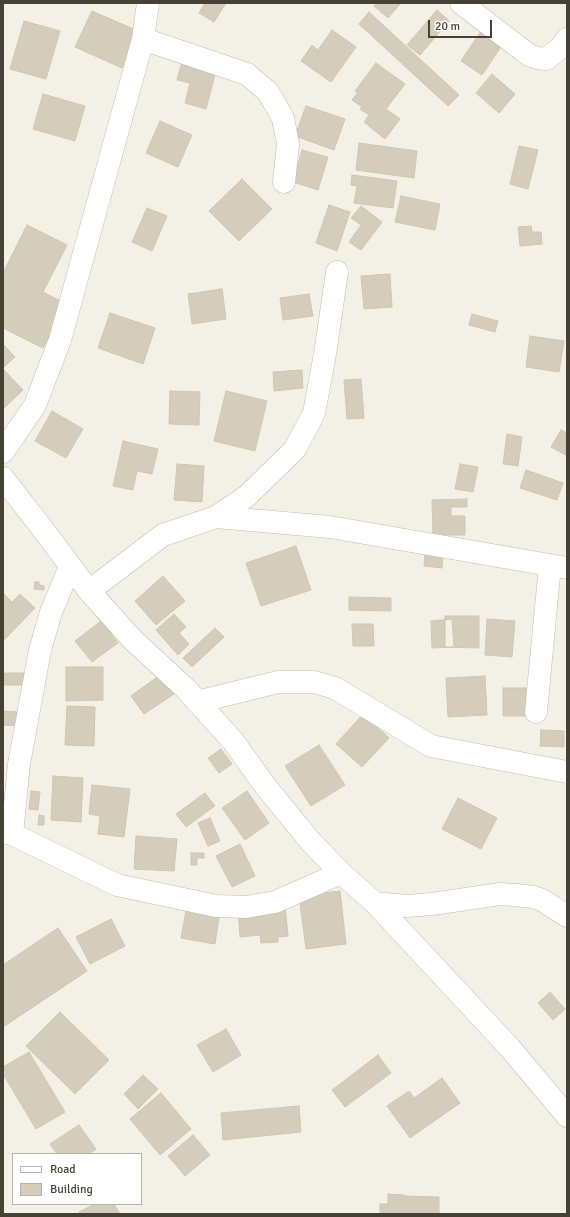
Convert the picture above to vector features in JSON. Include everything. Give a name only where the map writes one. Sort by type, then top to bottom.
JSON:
[{"type":"street","points":[[3,452],[35,405],[60,340],[143,39],[148,3]]},
{"type":"street","points":[[461,3],[529,54],[537,58],[546,59],[560,48],[567,39]]},
{"type":"street","points":[[143,39],[247,74],[268,92],[283,118],[288,144],[284,182]]},
{"type":"street","points":[[88,592],[163,535],[216,517],[247,496],[295,449],[314,412],[338,272]]},
{"type":"street","points":[[3,478],[45,532],[88,592],[133,640],[186,689],[233,741],[266,787],[311,842],[341,873],[375,903],[510,1048],[567,1116]]},
{"type":"street","points":[[216,517],[330,527],[559,566],[536,712]]},
{"type":"street","points":[[70,567],[51,612],[40,650],[8,833],[117,885],[216,906],[246,907],[275,902],[341,873]]},
{"type":"street","points":[[197,702],[278,682],[314,682],[335,688],[431,746],[567,772]]},
{"type":"street","points":[[375,903],[407,906],[432,904],[500,894],[516,894],[542,900],[567,916]]},
{"type":"building","points":[[205,3],[226,3],[214,22],[199,13]]},
{"type":"building","points":[[377,3],[401,3],[388,18],[374,6]]},
{"type":"building","points":[[437,10],[449,21],[420,55],[407,45]]},
{"type":"building","points":[[92,11],[138,31],[122,68],[75,47]]},
{"type":"building","points":[[369,12],[459,95],[448,106],[359,24]]},
{"type":"building","points":[[24,21],[60,31],[46,79],[10,69]]},
{"type":"building","points":[[332,30],[356,47],[331,82],[301,61],[312,45],[318,50]]},
{"type":"building","points":[[481,31],[502,45],[482,75],[461,61]]},
{"type":"building","points":[[182,62],[216,71],[206,109],[185,103],[190,83],[177,80]]},
{"type":"building","points":[[376,63],[405,84],[386,109],[400,119],[385,139],[364,122],[369,115],[360,109],[362,107],[352,100],[358,92],[355,91]]},
{"type":"building","points":[[492,74],[515,94],[499,113],[476,93]]},
{"type":"building","points":[[43,94],[85,106],[75,141],[33,129]]},
{"type":"building","points":[[306,106],[345,119],[334,150],[295,136]]},
{"type":"building","points":[[160,121],[192,135],[178,167],[146,153]]},
{"type":"building","points":[[359,143],[417,151],[414,178],[356,170]]},
{"type":"building","points":[[519,146],[538,150],[528,189],[510,184]]},
{"type":"building","points":[[302,150],[328,157],[318,190],[293,182]]},
{"type":"building","points":[[352,175],[397,181],[393,208],[354,203],[357,186],[351,185]]},
{"type":"building","points":[[242,179],[272,209],[239,241],[209,211]]},
{"type":"building","points":[[401,196],[440,204],[435,230],[395,222]]},
{"type":"building","points":[[329,205],[350,212],[337,251],[316,243]]},
{"type":"building","points":[[361,206],[382,222],[361,250],[349,242],[361,225],[351,218]]},
{"type":"building","points":[[147,208],[167,216],[152,251],[132,242]]},
{"type":"building","points":[[27,225],[67,245],[43,292],[66,304],[43,348],[3,328],[3,273]]},
{"type":"building","points":[[531,226],[532,232],[541,232],[542,244],[520,246],[518,227]]},
{"type":"building","points":[[390,274],[392,307],[364,309],[361,276]]},
{"type":"building","points":[[222,289],[226,319],[192,324],[188,294]]},
{"type":"building","points":[[309,294],[313,316],[283,320],[280,298]]},
{"type":"building","points":[[110,313],[155,328],[143,364],[98,348]]},
{"type":"building","points":[[472,314],[498,321],[495,332],[469,325]]},
{"type":"building","points":[[530,336],[564,341],[559,372],[526,367]]},
{"type":"building","points":[[3,344],[15,357],[3,368]]},
{"type":"building","points":[[3,369],[23,390],[3,409]]},
{"type":"building","points":[[302,370],[303,388],[274,391],[273,372]]},
{"type":"building","points":[[361,379],[364,418],[347,419],[344,380]]},
{"type":"building","points":[[170,391],[200,392],[199,425],[169,424]]},
{"type":"building","points":[[226,391],[267,401],[255,451],[214,441]]},
{"type":"building","points":[[52,411],[83,429],[66,458],[35,441]]},
{"type":"building","points":[[561,430],[567,433],[567,456],[551,447]]},
{"type":"building","points":[[507,434],[522,437],[518,466],[503,464]]},
{"type":"building","points":[[123,441],[158,449],[152,474],[137,471],[133,490],[113,486]]},
{"type":"building","points":[[177,464],[204,466],[202,502],[174,500]]},
{"type":"building","points":[[460,464],[478,467],[473,492],[455,489]]},
{"type":"building","points":[[526,470],[563,483],[557,500],[520,488]]},
{"type":"building","points":[[467,499],[467,507],[451,507],[451,516],[465,516],[465,535],[433,535],[432,500]]},
{"type":"building","points":[[296,546],[311,590],[261,606],[246,563]]},
{"type":"building","points":[[425,551],[443,553],[442,568],[424,566]]},
{"type":"building","points":[[163,576],[185,601],[156,625],[135,601]]},
{"type":"building","points":[[35,582],[39,582],[39,585],[44,586],[44,590],[34,589]]},
{"type":"building","points":[[3,593],[12,602],[20,594],[35,608],[3,641]]},
{"type":"building","points":[[349,597],[391,598],[391,611],[349,610]]},
{"type":"building","points":[[174,614],[186,627],[179,633],[189,644],[178,655],[156,630]]},
{"type":"building","points":[[445,616],[479,616],[479,648],[445,647]]},
{"type":"building","points":[[452,619],[454,647],[432,648],[431,621]]},
{"type":"building","points":[[487,619],[515,621],[512,657],[485,655]]},
{"type":"building","points":[[101,621],[118,643],[92,662],[75,641]]},
{"type":"building","points":[[352,624],[373,624],[374,646],[353,646]]},
{"type":"building","points":[[215,628],[224,637],[192,667],[183,658]]},
{"type":"building","points":[[66,667],[103,667],[103,700],[66,701]]},
{"type":"building","points":[[3,673],[26,673],[26,685],[3,685]]},
{"type":"building","points":[[160,675],[174,694],[144,714],[131,696]]},
{"type":"building","points":[[485,676],[487,715],[448,717],[446,678]]},
{"type":"building","points":[[503,688],[526,688],[526,716],[503,716]]},
{"type":"building","points":[[67,706],[95,707],[94,746],[65,745]]},
{"type":"building","points":[[3,711],[19,712],[18,726],[3,725]]},
{"type":"building","points":[[363,714],[389,738],[362,767],[336,744]]},
{"type":"building","points":[[541,730],[564,731],[564,747],[540,746]]},
{"type":"building","points":[[319,745],[345,785],[311,806],[285,766]]},
{"type":"building","points":[[221,749],[232,764],[219,773],[208,758]]},
{"type":"building","points":[[53,776],[83,778],[81,822],[51,820]]},
{"type":"building","points":[[92,785],[130,789],[124,837],[98,834],[100,816],[89,814]]},
{"type":"building","points":[[31,791],[40,792],[38,810],[29,809]]},
{"type":"building","points":[[247,791],[269,823],[245,840],[222,808]]},
{"type":"building","points":[[205,793],[215,806],[186,827],[176,814]]},
{"type":"building","points":[[458,798],[497,818],[481,849],[442,829]]},
{"type":"building","points":[[39,815],[44,816],[44,825],[38,825]]},
{"type":"building","points":[[210,818],[220,841],[208,846],[198,823]]},
{"type":"building","points":[[136,836],[177,839],[174,871],[134,869]]},
{"type":"building","points":[[240,844],[255,876],[232,887],[216,856]]},
{"type":"building","points":[[191,853],[204,853],[204,858],[197,858],[197,865],[191,865]]},
{"type":"building","points":[[340,891],[346,944],[306,949],[299,896]]},
{"type":"building","points":[[285,905],[288,936],[278,937],[278,942],[261,943],[260,935],[240,937],[238,909]]},
{"type":"building","points":[[187,906],[220,911],[215,944],[181,938]]},
{"type":"building","points":[[111,919],[125,946],[90,964],[76,937]]},
{"type":"building","points":[[58,928],[87,971],[3,1027],[3,965]]},
{"type":"building","points":[[550,992],[565,1009],[553,1020],[538,1003]]},
{"type":"building","points":[[60,1012],[109,1060],[75,1094],[26,1046]]},
{"type":"building","points":[[226,1029],[241,1055],[213,1072],[197,1045]]},
{"type":"building","points":[[29,1052],[65,1112],[36,1129],[3,1074],[3,1067]]},
{"type":"building","points":[[378,1055],[391,1073],[345,1107],[332,1090]]},
{"type":"building","points":[[143,1075],[158,1089],[138,1109],[124,1094]]},
{"type":"building","points":[[442,1078],[460,1103],[410,1138],[387,1106],[409,1091],[414,1098]]},
{"type":"building","points":[[161,1093],[191,1129],[160,1155],[130,1119]]},
{"type":"building","points":[[299,1106],[301,1132],[223,1140],[221,1113]]},
{"type":"building","points":[[79,1125],[96,1149],[90,1153],[56,1153],[50,1144]]},
{"type":"building","points":[[193,1135],[210,1155],[185,1176],[168,1156]]},
{"type":"building","points":[[388,1194],[439,1197],[439,1214],[380,1214],[380,1204],[388,1204]]},
{"type":"building","points":[[93,1205],[115,1205],[120,1214],[80,1214],[79,1212]]}]
